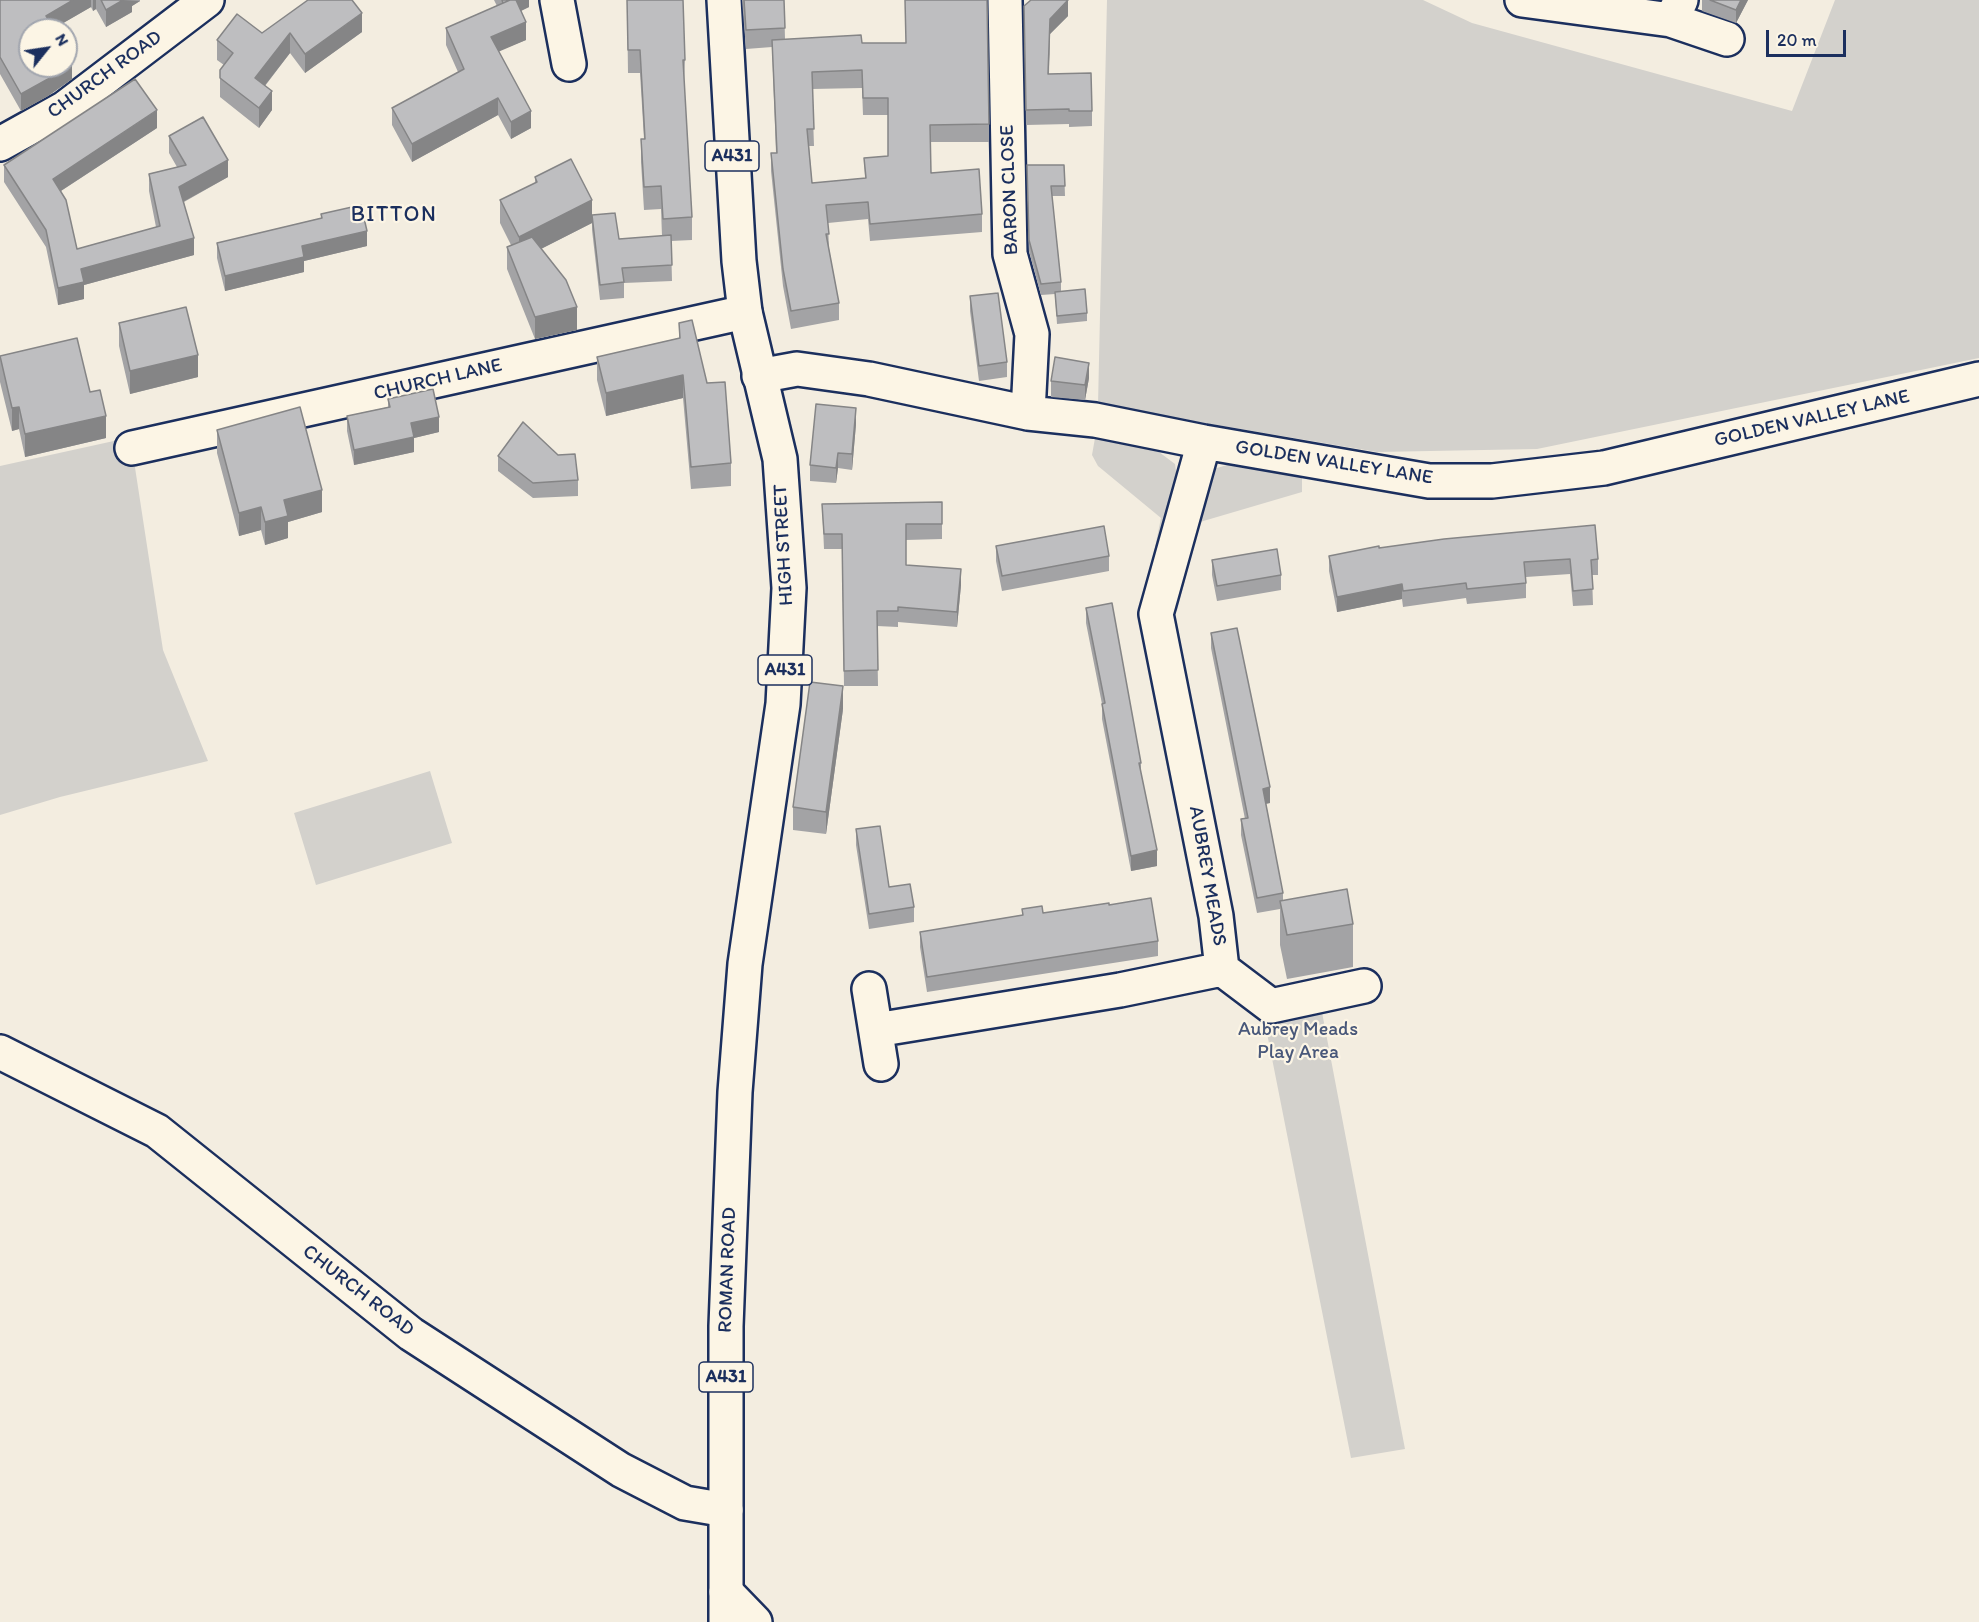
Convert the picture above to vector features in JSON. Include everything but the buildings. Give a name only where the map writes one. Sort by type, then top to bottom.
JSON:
[{"type":"street","name":"CHURCH ROAD","points":[[0,144],[64,108],[207,0]]},
{"type":"street","points":[[557,0],[569,64]]},
{"type":"street","name":"HIGH STREET","points":[[724,0],[731,147],[745,312],[780,459],[789,588],[783,704],[745,964],[735,1092]]},
{"type":"street","name":"BARON CLOSE","points":[[1005,0],[1010,254],[1032,334],[1028,413]]},
{"type":"street","points":[[1522,0],[1676,10],[1727,39]]},
{"type":"street","name":"CHURCH LANE","points":[[132,448],[745,312]]},
{"type":"street","name":"GOLDEN VALLEY LANE","points":[[759,376],[797,369],[869,379],[1028,413],[1095,420],[1204,442],[1429,481],[1492,481],[1604,468],[1979,379]]},
{"type":"street","name":"AUBREY MEADS","points":[[876,1030],[1120,990],[1222,969],[1216,916],[1156,614],[1204,442]]},
{"type":"street","points":[[1222,969],[1271,1006],[1364,986]]},
{"type":"street","points":[[869,989],[881,1064]]},
{"type":"street","name":"CHURCH ROAD","points":[[0,1052],[157,1131],[411,1334],[621,1470],[685,1503],[726,1510]]},
{"type":"street","name":"ROMAN ROAD","points":[[726,1607],[726,1326],[735,1092]]},
{"type":"street","points":[[726,1607],[755,1622]]},
{"type":"green space","points":[[1107,0],[1423,0],[1472,23],[1792,111],[1835,0],[1979,0],[1979,358],[1537,449],[1377,452],[1098,405]]},
{"type":"green space","points":[[132,437],[163,650],[208,761],[60,797],[0,815],[0,466]]},
{"type":"green space","points":[[1095,438],[1159,452],[1175,464],[1177,479],[1157,565],[1152,562],[1161,518],[1098,466],[1092,455]]},
{"type":"green space","points":[[1234,463],[1302,477],[1302,492],[1200,522],[1177,611],[1168,613],[1210,470]]},
{"type":"green space","points":[[430,771],[452,843],[316,885],[294,813]]},
{"type":"green space","name":"Aubrey Meads Play Area","points":[[1321,1007],[1405,1449],[1351,1458],[1264,1018]]},
{"type":"district","name":"BITTON","points":[[394,215]]}]
